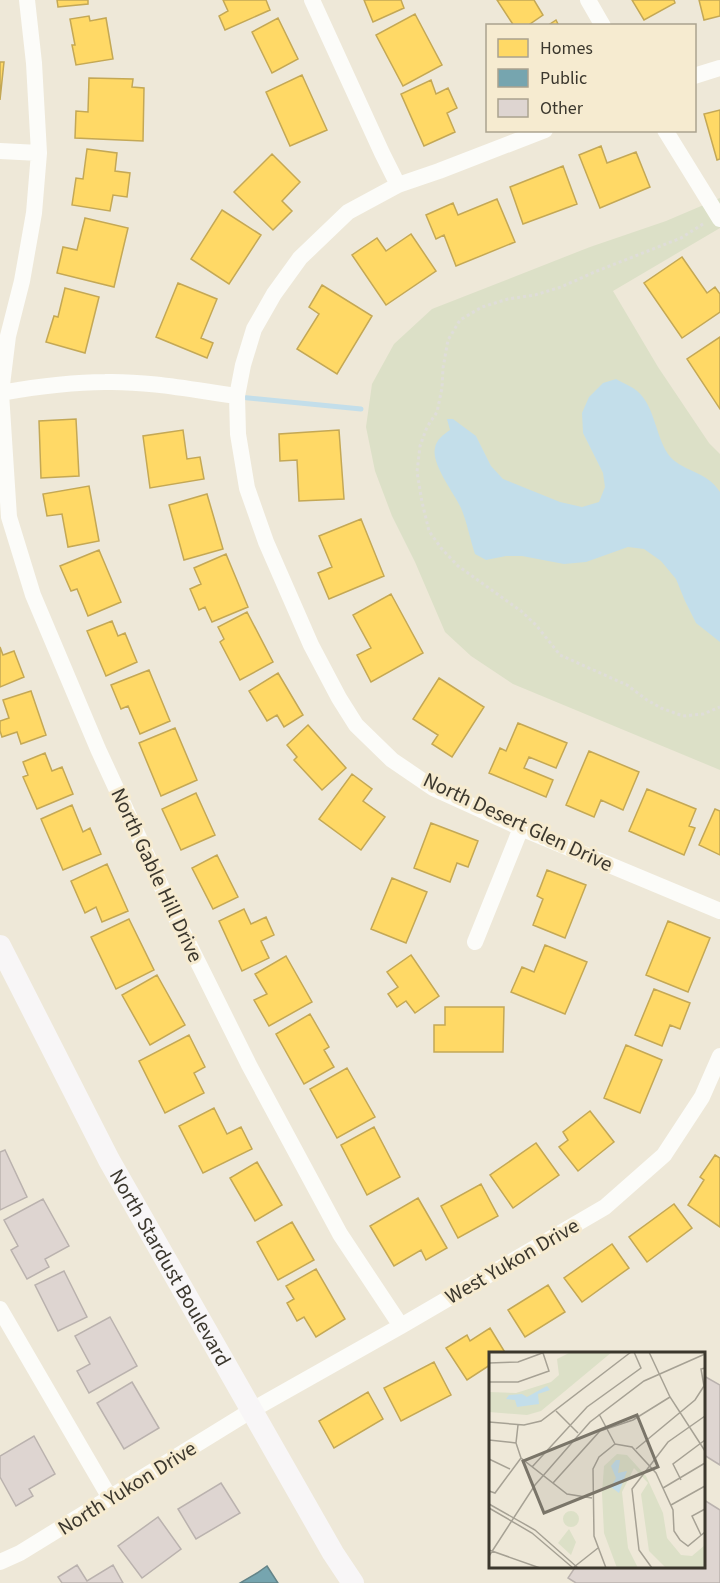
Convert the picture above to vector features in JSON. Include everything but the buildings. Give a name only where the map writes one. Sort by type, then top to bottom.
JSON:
[{"type":"street","name":"North Gable Hill Drive","points":[[27,0],[34,63],[39,153],[34,213],[22,280],[8,336],[1,393],[9,517],[33,595],[98,749],[175,916],[249,1065],[340,1234],[401,1326]]},
{"type":"street","points":[[312,0],[398,185]]},
{"type":"street","points":[[588,0],[602,24]]},
{"type":"street","points":[[696,75],[720,68]]},
{"type":"street","name":"North Desert Glen Drive","points":[[540,132],[398,185],[348,212],[300,258],[274,294],[254,329],[243,365],[237,396],[238,434],[247,489],[266,542],[311,645],[339,698],[356,725],[392,760],[433,788],[521,828],[720,911]]},
{"type":"street","points":[[666,132],[719,217]]},
{"type":"street","points":[[0,151],[39,153]]},
{"type":"street","points":[[1,393],[51,385],[105,382],[148,384],[237,396]]},
{"type":"street","points":[[475,942],[521,828]]},
{"type":"street","name":"North Stardust Boulevard","points":[[0,946],[109,1160],[333,1553],[353,1583]]},
{"type":"street","name":"West Yukon Drive","points":[[252,1410],[605,1207],[664,1155],[702,1097],[720,1056]]},
{"type":"street","points":[[0,1309],[110,1498]]},
{"type":"street","name":"North Yukon Drive","points":[[0,1562],[20,1553],[252,1410]]},
{"type":"path","points":[[719,217],[681,238],[561,287],[482,307],[460,320],[448,340],[437,412],[427,427],[420,446],[417,472],[429,531],[441,548],[458,566],[521,611],[536,625],[560,655],[627,685],[661,708],[683,716],[703,714],[720,707]]},
{"type":"green space","points":[[720,198],[720,228],[613,291],[658,367],[709,443],[720,454],[720,770],[513,684],[471,656],[445,632],[415,562],[392,516],[375,471],[366,427],[372,384],[394,344],[432,309],[590,247],[666,221]]},
{"type":"water","points":[[616,379],[633,388],[646,401],[663,446],[673,460],[708,479],[720,492],[720,642],[696,623],[676,579],[661,561],[644,549],[628,547],[586,562],[564,564],[522,556],[486,560],[475,554],[461,508],[436,462],[436,445],[450,430],[447,419],[453,419],[476,436],[491,466],[503,479],[560,502],[582,507],[599,502],[605,487],[603,473],[583,433],[582,413],[589,397],[603,383]]},
{"type":"waterway","points":[[239,397],[361,409]]}]
